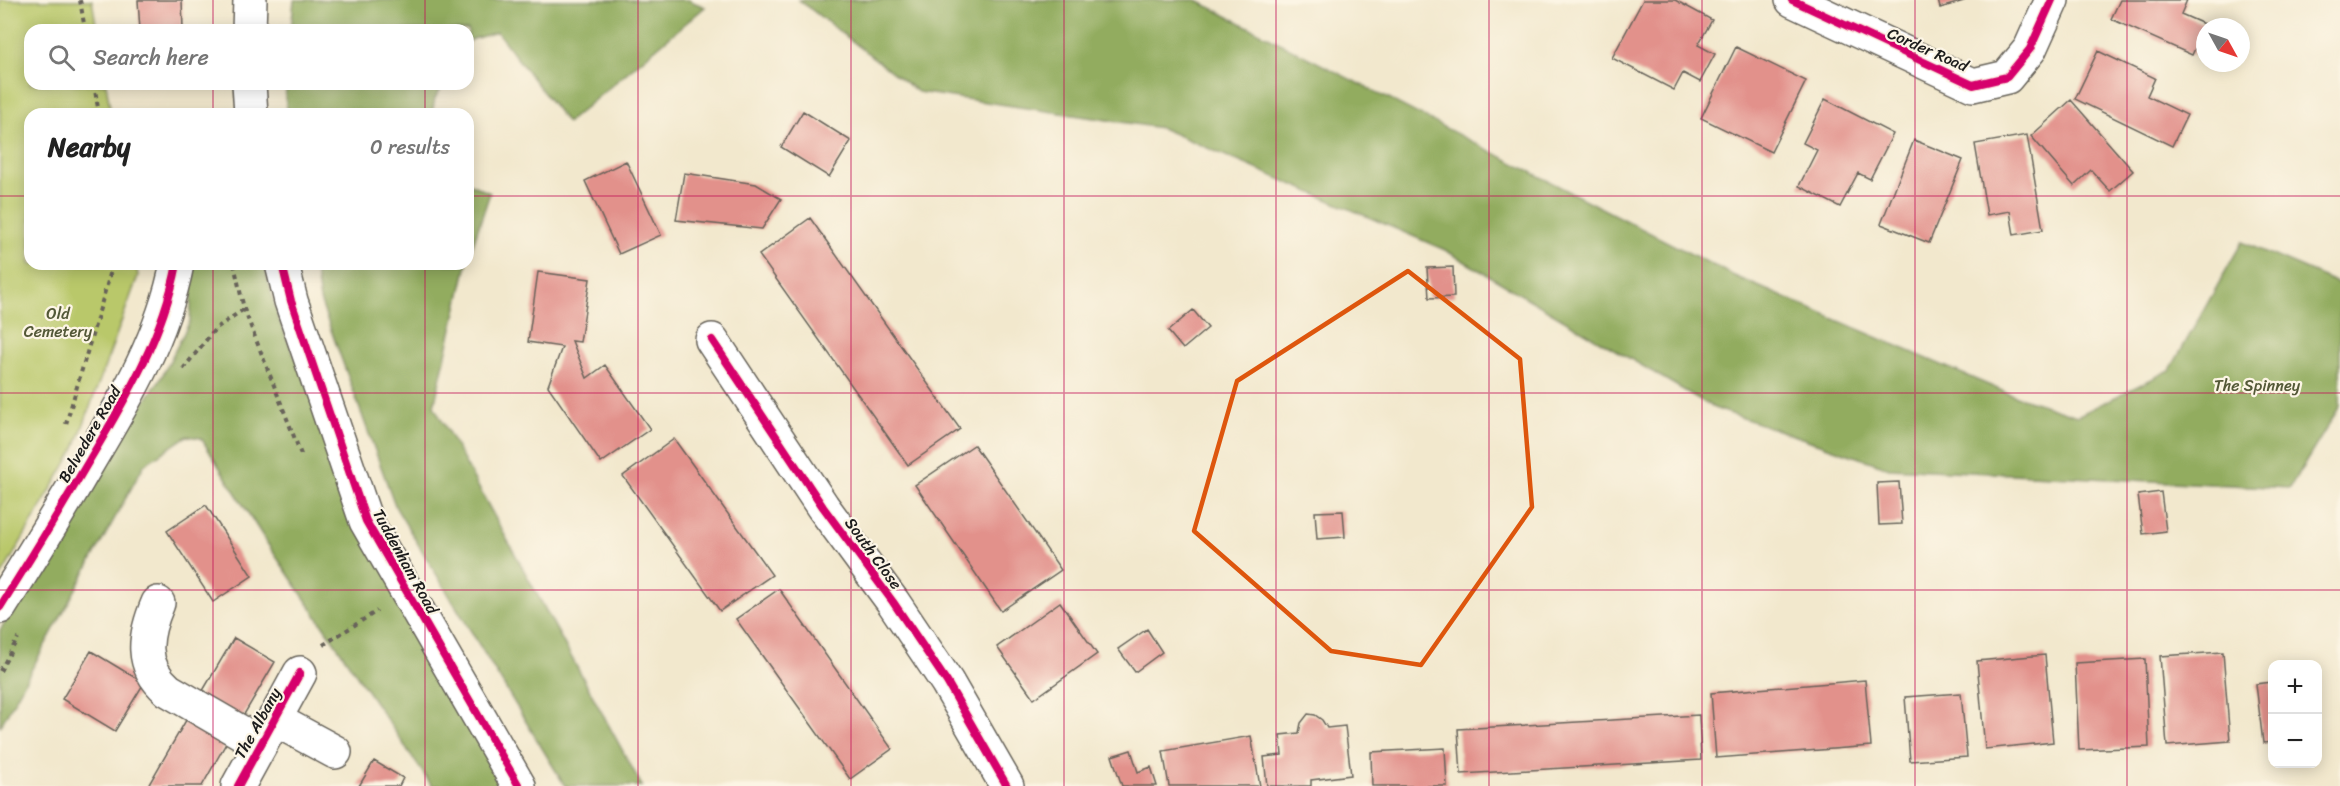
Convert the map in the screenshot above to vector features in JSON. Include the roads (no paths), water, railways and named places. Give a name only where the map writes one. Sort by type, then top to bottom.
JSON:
[{"type":"street","points":[[249,24],[250,0]]},
{"type":"street","name":"Corder Road","points":[[1792,0],[1973,85],[2007,77],[2030,49],[2052,0]]},
{"type":"street","name":"Belvedere Road","points":[[0,607],[136,380],[160,326],[175,270]]},
{"type":"street","name":"Tuddenham Road","points":[[284,270],[294,311],[366,521],[519,786]]},
{"type":"street","name":"South Close","points":[[712,340],[823,507],[893,602],[947,682],[1007,786]]},
{"type":"street","points":[[158,603],[148,626],[146,641],[147,656],[157,681],[168,690],[267,732]]},
{"type":"street","name":"The Albany","points":[[238,786],[300,673]]},
{"type":"street","name":"The Albany","points":[[267,732],[335,752]]},
{"type":"park label","name":"Old Cemetery","points":[[58,322]]},
{"type":"park label","name":"The Spinney","points":[[2257,385]]}]
